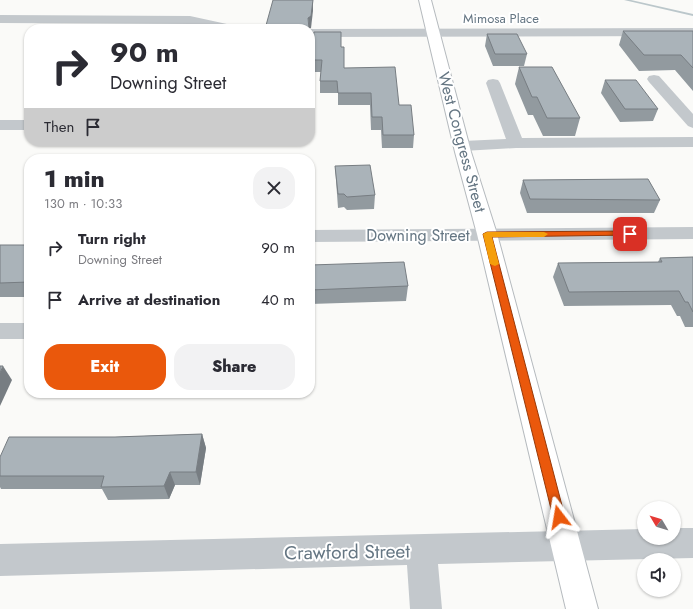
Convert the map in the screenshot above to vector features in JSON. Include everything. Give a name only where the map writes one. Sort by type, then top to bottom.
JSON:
[{"type":"main road","name":"West Congress Street","points":[[425,0],[487,234],[582,609]]},
{"type":"street","points":[[0,19],[190,20],[213,24]]},
{"type":"street","name":"Mimosa Place","points":[[315,33],[693,32]]},
{"type":"street","points":[[654,79],[693,123]]},
{"type":"street","points":[[493,83],[516,143]]},
{"type":"street","points":[[0,125],[24,125]]},
{"type":"street","points":[[463,146],[516,143],[673,144],[693,142]]},
{"type":"street","name":"Downing Street","points":[[315,236],[693,233]]},
{"type":"street","points":[[0,331],[24,331]]},
{"type":"street","name":"Crawford Street","points":[[0,560],[693,544]]},
{"type":"street","points":[[421,550],[426,609]]},
{"type":"building","points":[[273,0],[313,0],[311,16],[308,18],[309,24],[266,24]]},
{"type":"building","points":[[623,31],[693,31],[693,68],[681,55],[644,55]]},
{"type":"building","points":[[315,32],[341,32],[341,47],[344,47],[344,68],[395,67],[399,105],[411,105],[414,135],[383,135],[382,117],[372,117],[371,93],[338,93],[337,81],[320,81],[322,60],[315,60]]},
{"type":"building","points":[[487,34],[517,34],[527,54],[495,54]]},
{"type":"building","points":[[519,67],[552,67],[580,118],[547,118],[537,97],[532,97]]},
{"type":"building","points":[[605,80],[636,80],[658,109],[625,109]]},
{"type":"building","points":[[370,165],[375,195],[347,197],[344,194],[338,194],[335,166]]},
{"type":"building","points":[[648,179],[660,200],[530,199],[523,180]]},
{"type":"building","points":[[0,245],[24,245],[24,282],[0,283]]},
{"type":"building","points":[[693,257],[693,312],[688,302],[685,302],[679,291],[569,292],[558,263],[662,262],[660,258]]},
{"type":"building","points":[[404,262],[408,286],[315,290],[315,265]]},
{"type":"building","points":[[0,366],[3,366],[0,373]]},
{"type":"building","points":[[202,434],[196,472],[170,472],[164,486],[101,487],[104,476],[0,476],[0,457],[9,437],[115,437]]},
{"type":"waterway","points":[[626,0],[693,15]]},
{"type":"slow traffic","points":[[495,264],[487,234],[544,234]]},
{"type":"route","points":[[559,517],[487,234],[630,234]]}]
